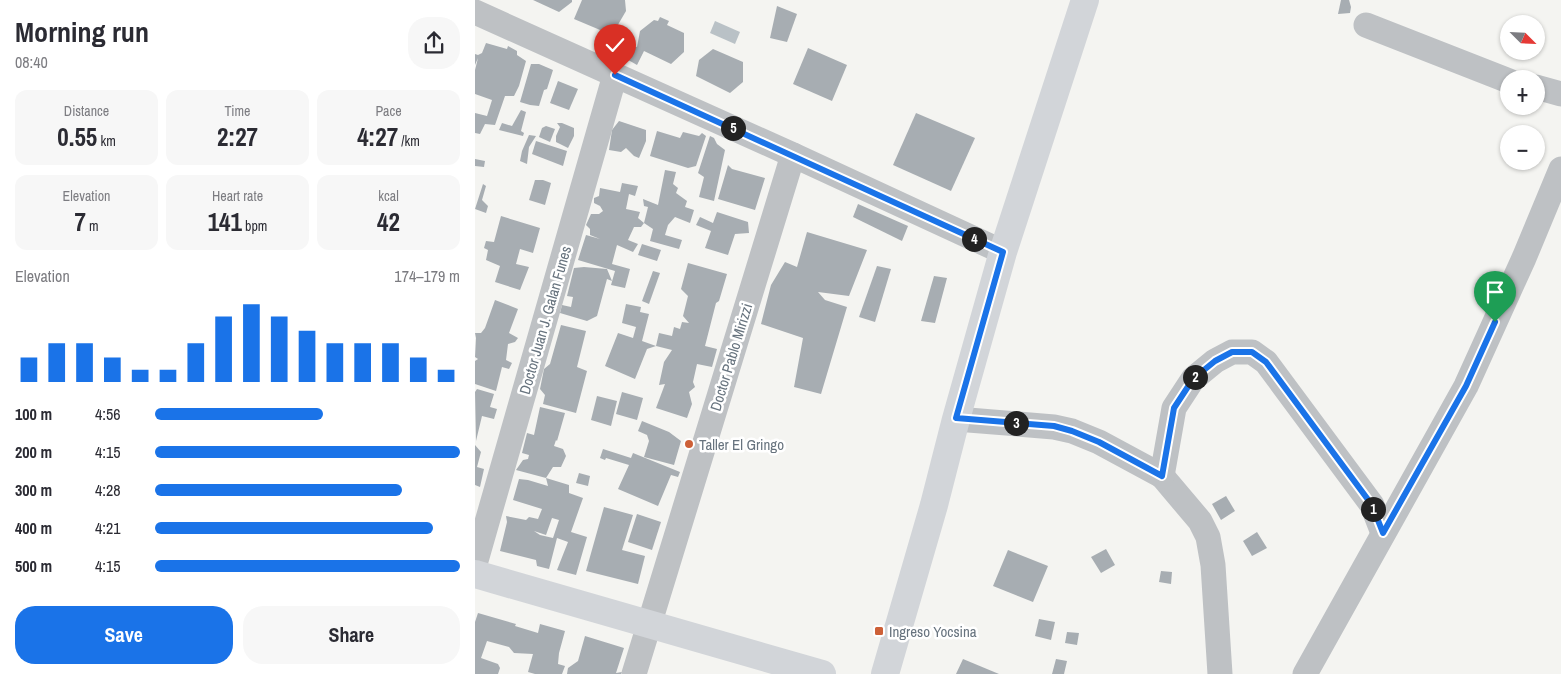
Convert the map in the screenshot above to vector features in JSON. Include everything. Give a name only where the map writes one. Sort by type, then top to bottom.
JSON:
[{"type":"main road","points":[[885,674],[934,505],[956,418],[1003,252],[1085,0]]},
{"type":"main road","points":[[475,574],[822,674]]},
{"type":"street","points":[[475,12],[1003,252]]},
{"type":"street","points":[[1366,25],[1500,77]]},
{"type":"street","name":"Doctor Juan J. Galan Funes","points":[[475,564],[615,75]]},
{"type":"street","points":[[1545,90],[1561,94]]},
{"type":"street","name":"Doctor Pablo Mirizzi","points":[[634,674],[793,155]]},
{"type":"street","points":[[1305,674],[1466,386],[1524,258],[1561,169]]},
{"type":"street","points":[[1162,476],[1174,408],[1193,379],[1215,361],[1232,352],[1252,352],[1266,362],[1372,505],[1383,533]]},
{"type":"street","points":[[956,418],[1054,426],[1072,431],[1099,442],[1162,476],[1200,521],[1208,537],[1213,565],[1220,674]]},
{"type":"shaded area","points":[[715,21],[740,32],[735,44],[710,33]]},
{"type":"building","points":[[533,0],[572,0],[572,2],[559,12]]},
{"type":"building","points":[[582,0],[625,0],[626,11],[612,35],[574,19]]},
{"type":"building","points":[[1341,0],[1349,0],[1350,13],[1338,14]]},
{"type":"building","points":[[777,6],[797,14],[787,42],[770,38]]},
{"type":"building","points":[[660,17],[669,21],[667,25],[684,33],[684,52],[671,64],[644,51],[637,65],[623,57],[629,45],[637,47],[640,31],[654,20],[658,21]]},
{"type":"building","points":[[486,43],[507,49],[508,46],[517,51],[517,55],[526,61],[514,96],[505,96],[495,125],[485,124],[480,134],[475,133],[475,113],[487,116],[492,100],[475,94],[475,70],[478,58],[475,65],[475,54],[482,53]]},
{"type":"building","points":[[808,48],[847,65],[832,101],[793,84]]},
{"type":"building","points":[[713,49],[743,62],[743,82],[730,93],[696,76],[699,60]]},
{"type":"building","points":[[531,64],[539,64],[553,70],[539,106],[520,102]]},
{"type":"building","points":[[558,81],[578,89],[569,110],[550,103]]},
{"type":"building","points":[[521,110],[526,112],[521,131],[524,133],[523,136],[499,130],[502,123],[512,126]]},
{"type":"building","points":[[916,113],[975,138],[951,191],[893,165]]},
{"type":"building","points":[[619,121],[646,130],[646,141],[639,158],[626,148],[621,152],[609,150],[612,130]]},
{"type":"building","points":[[557,123],[574,128],[574,136],[568,148],[556,142],[556,136],[560,127]]},
{"type":"building","points":[[546,126],[555,129],[550,142],[539,137],[542,128]]},
{"type":"building","points":[[657,131],[680,138],[683,132],[699,136],[702,133],[706,136],[696,166],[688,168],[650,156]]},
{"type":"building","points":[[529,135],[536,136],[529,147],[527,164],[520,161]]},
{"type":"building","points":[[710,136],[725,150],[714,201],[699,197],[704,177],[698,173]]},
{"type":"building","points":[[536,141],[567,151],[563,166],[532,154]]},
{"type":"building","points":[[475,159],[485,161],[484,167],[475,166]]},
{"type":"building","points":[[728,165],[732,169],[765,178],[755,210],[718,199]]},
{"type":"building","points":[[665,170],[676,172],[673,184],[678,188],[676,193],[687,201],[685,207],[694,210],[690,223],[675,217],[668,225],[665,235],[682,240],[679,249],[650,241],[653,229],[644,223],[648,207],[644,206],[643,199],[658,205]]},
{"type":"building","points":[[535,180],[551,183],[545,205],[529,200]]},
{"type":"building","points":[[622,183],[638,186],[635,196],[629,194],[626,209],[640,212],[638,218],[644,223],[641,227],[634,227],[628,240],[638,244],[633,252],[617,245],[612,264],[630,269],[625,288],[611,285],[615,271],[578,260],[586,235],[600,239],[590,235],[590,229],[586,225],[591,214],[599,214],[603,211],[600,206],[594,203],[594,198],[599,196],[600,188],[620,192]]},
{"type":"building","points":[[483,184],[486,186],[482,200],[488,206],[486,213],[475,209]]},
{"type":"building","points":[[858,204],[908,226],[902,241],[853,217]]},
{"type":"building","points":[[717,212],[748,222],[749,233],[735,234],[728,255],[705,248],[711,231],[696,225],[700,217],[713,223]]},
{"type":"building","points":[[501,216],[540,228],[533,253],[520,249],[516,264],[529,267],[520,290],[495,282],[500,266],[486,260],[488,250],[484,248],[486,241],[494,242]]},
{"type":"building","points":[[807,232],[867,250],[849,296],[818,292],[825,300],[847,307],[821,394],[794,387],[803,338],[761,324],[771,285],[785,262],[797,267]]},
{"type":"building","points":[[642,244],[661,250],[657,261],[638,255]]},
{"type":"building","points":[[688,263],[727,274],[719,301],[716,303],[705,346],[717,349],[712,367],[697,364],[693,382],[695,387],[689,392],[692,404],[687,418],[656,408],[665,384],[659,385],[664,362],[672,350],[656,346],[659,333],[672,336],[674,327],[680,329],[682,322],[689,323],[683,316],[688,296],[681,289]]},
{"type":"building","points":[[877,266],[891,269],[875,322],[859,317]]},
{"type":"building","points":[[574,268],[607,269],[612,281],[607,279],[597,316],[587,321],[560,313],[562,305],[571,307],[573,297],[567,296]]},
{"type":"building","points":[[653,271],[660,273],[649,304],[642,301]]},
{"type":"building","points":[[934,276],[947,278],[935,323],[921,321]]},
{"type":"building","points":[[495,300],[518,309],[509,333],[518,338],[515,342],[508,344],[506,360],[512,363],[509,369],[502,367],[496,391],[475,384],[475,361],[478,359],[475,357],[475,333],[481,333],[485,328]]},
{"type":"building","points":[[626,304],[641,307],[640,312],[649,314],[642,341],[656,346],[647,349],[635,379],[605,366],[618,333],[633,338],[636,327],[622,323]]},
{"type":"building","points":[[561,325],[586,331],[577,367],[587,371],[576,413],[543,404],[545,395],[540,389],[544,369],[550,364]]},
{"type":"building","points":[[477,389],[494,394],[490,407],[497,409],[494,419],[482,416],[476,441],[475,392]]},
{"type":"building","points":[[622,392],[643,398],[637,420],[616,414]]},
{"type":"building","points":[[597,396],[617,401],[611,426],[591,420]]},
{"type":"building","points":[[540,407],[565,413],[554,446],[563,449],[566,456],[561,467],[553,467],[546,478],[516,470],[523,460],[528,459],[529,455],[522,453],[527,433],[534,435]]},
{"type":"building","points":[[642,421],[669,432],[681,441],[674,465],[644,457],[649,441],[647,435],[638,431]]},
{"type":"building","points":[[475,445],[481,452],[477,467],[484,469],[480,487],[475,485]]},
{"type":"building","points":[[603,449],[631,458],[633,453],[680,472],[678,477],[671,475],[658,506],[618,489],[629,465],[600,458]]},
{"type":"building","points":[[579,473],[590,476],[588,486],[576,483]]},
{"type":"building","points":[[546,478],[569,485],[569,493],[583,498],[571,532],[587,537],[576,575],[557,570],[568,542],[557,538],[549,569],[537,566],[536,560],[500,551],[507,522],[506,516],[526,520],[529,517],[538,519],[542,509],[513,500],[519,479],[548,486]],"holes":[[[552,518],[559,520],[553,538],[540,535],[534,531],[546,535]]]},
{"type":"building","points":[[1226,496],[1235,511],[1221,520],[1212,504]]},
{"type":"building","points":[[604,507],[633,515],[622,550],[645,556],[638,584],[586,571]]},
{"type":"building","points":[[637,514],[661,522],[652,550],[628,542]]},
{"type":"building","points":[[1257,532],[1267,548],[1252,556],[1243,541]]},
{"type":"building","points":[[1106,549],[1115,565],[1101,573],[1091,557]]},
{"type":"building","points":[[1008,550],[1048,566],[1033,602],[993,586]]},
{"type":"building","points":[[1161,571],[1172,572],[1171,584],[1159,582]]},
{"type":"building","points":[[478,613],[516,624],[515,626],[538,633],[540,624],[565,631],[558,664],[565,666],[562,674],[535,674],[528,672],[533,654],[514,653],[509,647],[487,641],[481,658],[498,664],[500,668],[498,674],[475,674],[475,622]]},
{"type":"building","points":[[1039,619],[1055,622],[1051,640],[1035,636]]},
{"type":"building","points":[[1067,632],[1079,633],[1077,645],[1065,643]]},
{"type":"building","points":[[585,636],[624,648],[616,673],[622,672],[621,674],[567,674],[568,668],[578,661]]},
{"type":"building","points":[[963,659],[999,674],[956,674]]},
{"type":"building","points":[[1056,659],[1067,661],[1064,674],[1052,674]]},
{"type":"place","name":"Taller El Gringo","points":[[689,444]]},
{"type":"place","name":"Ingreso Yocsina","points":[[879,631]]},
{"type":"route","points":[[615,75],[1003,252],[956,418],[1054,426],[1072,431],[1099,442],[1162,476],[1174,408],[1193,379],[1215,361],[1232,352],[1252,352],[1266,362],[1372,505],[1383,533],[1466,386],[1495,322]]}]
